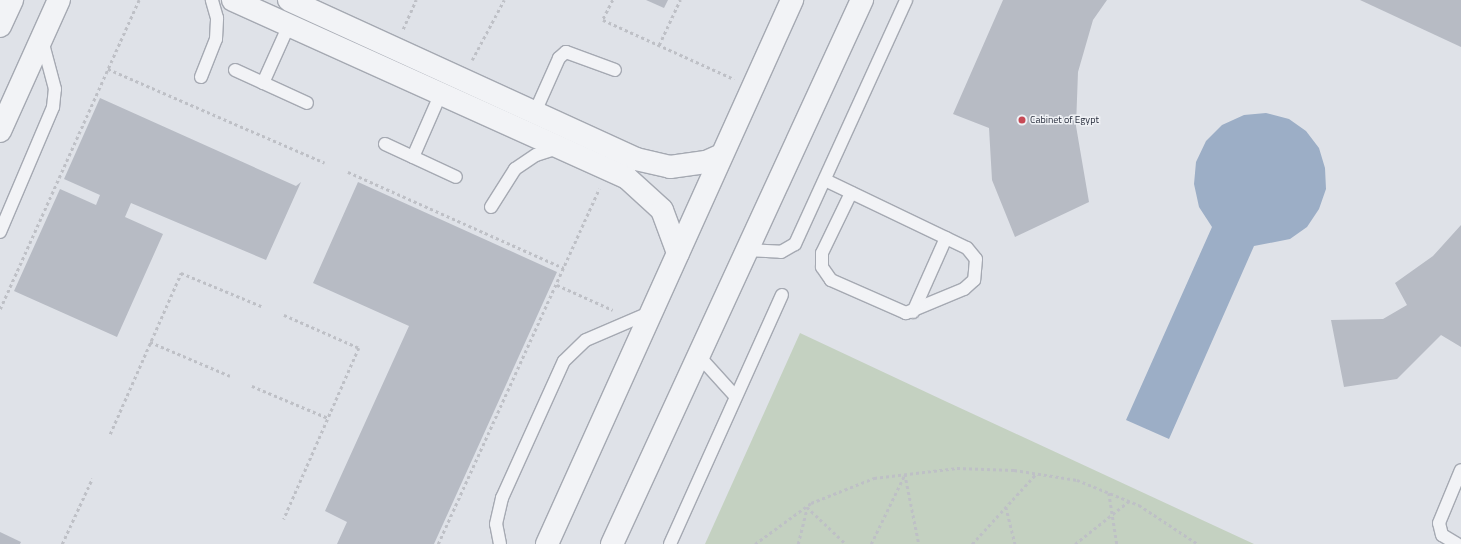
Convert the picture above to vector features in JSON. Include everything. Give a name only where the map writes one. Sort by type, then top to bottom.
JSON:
[{"type":"street","points":[[0,26],[12,0]]},
{"type":"street","points":[[0,131],[59,0]]},
{"type":"street","points":[[233,0],[627,178],[652,197],[669,223],[678,253]]},
{"type":"street","points":[[289,0],[653,164],[688,166],[722,155]]},
{"type":"street","points":[[547,544],[644,316],[678,253],[792,0]]},
{"type":"street","points":[[612,544],[862,0]]},
{"type":"lane","points":[[201,77],[216,39],[217,18],[212,0]]},
{"type":"lane","points":[[747,250],[781,252],[795,244],[906,0]]},
{"type":"lane","points":[[263,83],[289,25]]},
{"type":"lane","points":[[0,232],[53,107],[55,89],[41,39]]},
{"type":"lane","points":[[535,112],[559,58],[566,52],[615,70]]},
{"type":"lane","points":[[235,70],[306,103]]},
{"type":"lane","points":[[413,157],[441,94]]},
{"type":"lane","points":[[385,144],[456,177]]},
{"type":"lane","points":[[491,207],[515,169],[536,154],[560,147]]},
{"type":"lane","points":[[825,180],[946,238],[972,253],[977,266],[974,280],[964,289],[913,312],[900,311],[838,285],[826,275],[822,253],[851,193]]},
{"type":"lane","points":[[913,312],[946,238]]},
{"type":"lane","points":[[670,544],[782,294]]},
{"type":"lane","points":[[500,544],[496,524],[502,498],[564,362],[586,340],[644,316]]},
{"type":"lane","points":[[698,355],[735,396]]},
{"type":"lane","points":[[1457,544],[1442,535],[1439,523],[1461,470]]},
{"type":"path","points":[[0,309],[140,0]]},
{"type":"path","points":[[394,48],[416,0]]},
{"type":"path","points":[[463,78],[504,0]]},
{"type":"path","points":[[613,0],[603,20],[752,88]]},
{"type":"path","points":[[659,45],[680,0]]},
{"type":"path","points":[[108,69],[325,163]]},
{"type":"path","points":[[438,544],[557,285],[608,169]]},
{"type":"path","points":[[348,172],[564,268]]},
{"type":"path","points":[[110,434],[181,273],[261,306]]},
{"type":"path","points":[[557,285],[644,316]]},
{"type":"path","points":[[284,315],[359,348],[284,519]]},
{"type":"path","points":[[150,342],[230,376]]},
{"type":"path","points":[[252,386],[328,418]]},
{"type":"path","points":[[755,544],[807,507],[874,478],[957,468],[1036,474],[1077,480],[1129,501],[1196,543]]},
{"type":"path","points":[[871,544],[905,474]]},
{"type":"path","points":[[905,474],[919,544]]},
{"type":"path","points":[[972,544],[1036,474]]},
{"type":"path","points":[[62,544],[92,479]]},
{"type":"path","points":[[1109,493],[1117,544]]},
{"type":"path","points":[[1075,544],[1129,501]]},
{"type":"path","points":[[798,544],[807,507]]},
{"type":"path","points":[[807,507],[846,544]]},
{"type":"path","points":[[1006,507],[1015,544]]},
{"type":"green space","points":[[800,333],[945,401],[1254,544],[705,544]]},
{"type":"water","points":[[1266,113],[1289,119],[1306,131],[1319,148],[1325,168],[1326,189],[1319,209],[1307,227],[1290,239],[1254,246],[1169,439],[1126,420],[1212,227],[1199,207],[1194,184],[1196,162],[1206,141],[1222,125],[1244,115]]},
{"type":"building","points":[[646,0],[668,0],[664,8]]},
{"type":"building","name":"Cabinet of Egypt","points":[[1003,0],[1107,0],[1093,20],[1078,72],[1076,126],[1089,202],[1015,237],[992,180],[989,128],[953,114]]},
{"type":"building","points":[[1360,0],[1461,0],[1461,47]]},
{"type":"building","points":[[100,98],[296,186],[301,182],[266,260],[131,203],[125,217],[163,234],[117,337],[14,291],[60,189],[96,205],[100,195],[64,179]]},
{"type":"building","points":[[358,182],[557,272],[434,544],[337,544],[347,522],[325,511],[409,326],[313,283]]},
{"type":"building","points":[[1461,225],[1461,347],[1441,335],[1397,379],[1344,387],[1331,320],[1383,319],[1407,305],[1395,283],[1433,256]]},
{"type":"building","points":[[0,532],[21,542],[20,544],[0,544]]},
{"type":"place","name":"Cabinet of Egypt","points":[[1022,120]]}]
